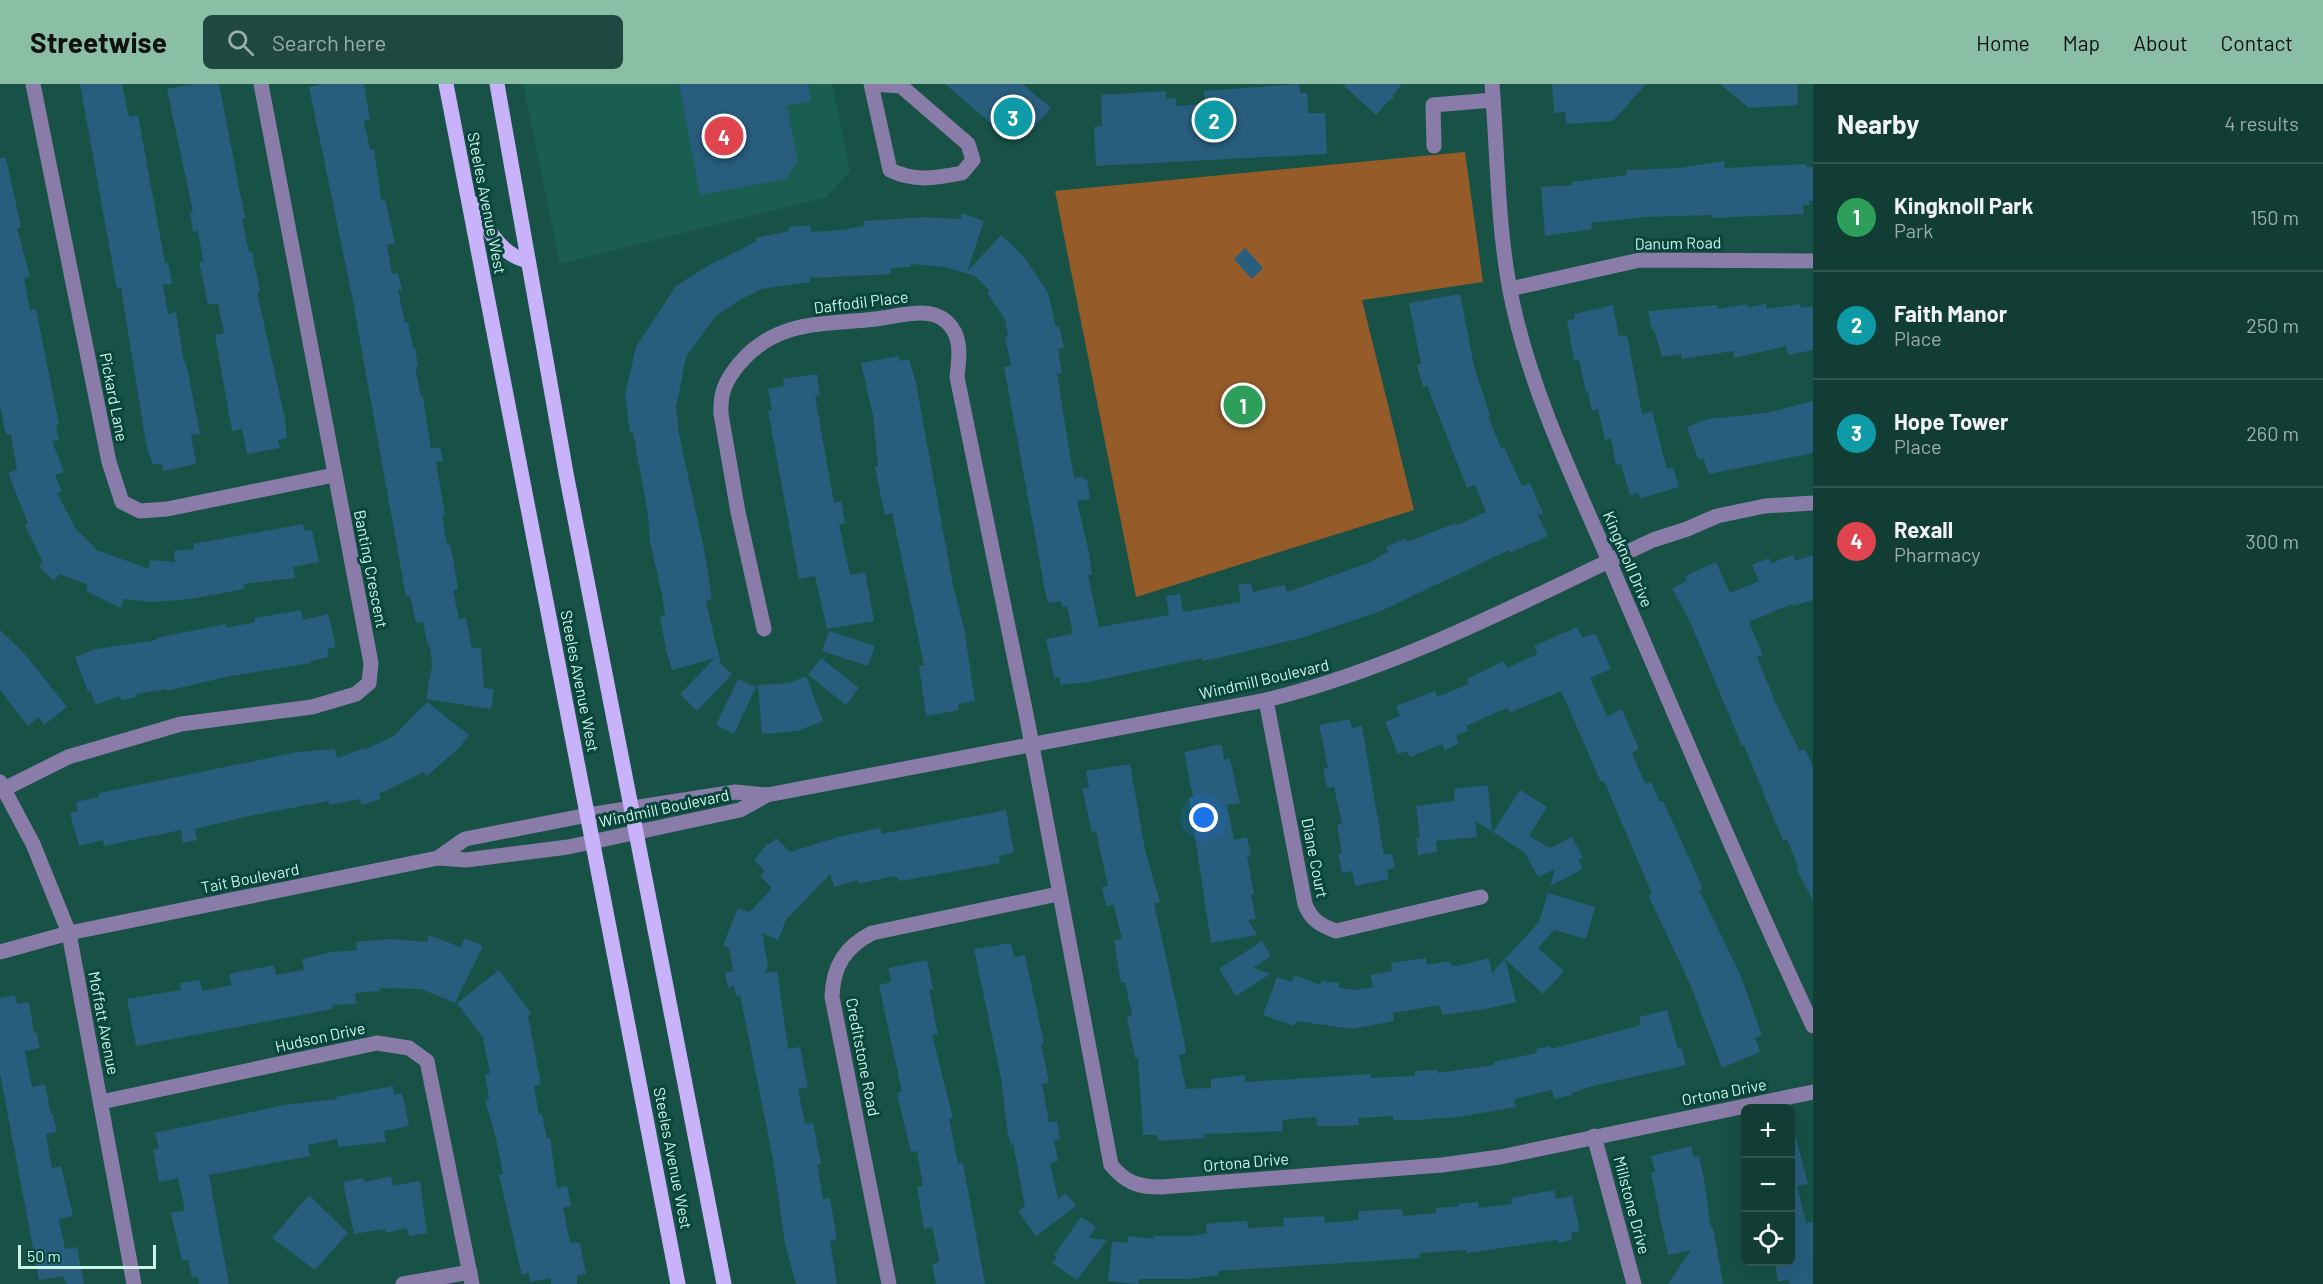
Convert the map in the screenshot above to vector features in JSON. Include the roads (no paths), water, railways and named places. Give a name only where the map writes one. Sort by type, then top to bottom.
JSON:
[{"type":"main road","name":"Steeles Avenue West","points":[[446,84],[595,814],[594,842],[678,1284]]},
{"type":"main road","name":"Steeles Avenue West","points":[[497,84],[566,473],[724,1284]]},
{"type":"main road","points":[[468,197],[501,248],[514,258],[528,261]]},
{"type":"street","name":"Pickard Lane","points":[[33,84],[109,462],[122,502],[140,511],[167,509],[334,475]]},
{"type":"street","name":"Banting Crescent","points":[[2,786],[68,757],[181,724],[312,707],[356,694],[369,683],[371,663],[261,84]]},
{"type":"street","points":[[871,84],[901,86],[968,144],[973,160],[962,173],[926,179],[903,176],[890,170],[871,84]]},
{"type":"street","name":"Kingknoll Drive","points":[[1492,84],[1504,264],[1533,375],[1609,560],[1813,1026]]},
{"type":"street","points":[[1434,146],[1433,105],[1493,100]]},
{"type":"street","name":"Danum Road","points":[[1509,289],[1640,260],[1813,261]]},
{"type":"street","name":"Daffodil Place","points":[[764,629],[738,512],[721,414],[720,398],[729,376],[754,347],[784,330],[900,317],[919,312],[934,315],[947,322],[961,352],[957,377],[1032,744]]},
{"type":"street","name":"Windmill Boulevard","points":[[595,814],[735,792],[767,795],[1266,700],[1312,689],[1379,667],[1653,540],[1717,516],[1765,506],[1813,503]]},
{"type":"street","name":"Diane Court","points":[[1266,700],[1309,915],[1322,926],[1336,931],[1481,897]]},
{"type":"street","name":"Ortona Drive","points":[[1032,744],[1058,894],[1111,1166],[1124,1180],[1140,1187],[1161,1187],[1442,1165],[1500,1157],[1813,1092]]},
{"type":"street","name":"Moffatt Avenue","points":[[2,786],[33,844],[69,933],[134,1284]]},
{"type":"street","name":"Windmill Boulevard","points":[[566,848],[740,810],[767,795]]},
{"type":"street","name":"Tait Boulevard","points":[[438,858],[465,839],[595,814]]},
{"type":"street","name":"Tait Boulevard","points":[[0,952],[69,933],[438,858],[466,860],[566,848]]},
{"type":"street","name":"Creditstone Road","points":[[889,1284],[832,997],[832,979],[848,949],[872,933],[1058,894]]},
{"type":"street","name":"Hudson Drive","points":[[101,1102],[377,1043],[409,1048],[427,1061],[471,1278]]},
{"type":"street","name":"Millstone Drive","points":[[1594,1136],[1634,1284]]},
{"type":"street","points":[[403,1284],[471,1278]]},
{"type":"place","name":"Hope Tower","points":[[1013,117]]},
{"type":"place","name":"Faith Manor","points":[[1214,120]]},
{"type":"place","name":"Rexall","points":[[724,136]]},
{"type":"place","name":"Kingknoll Park","points":[[1243,405]]}]
